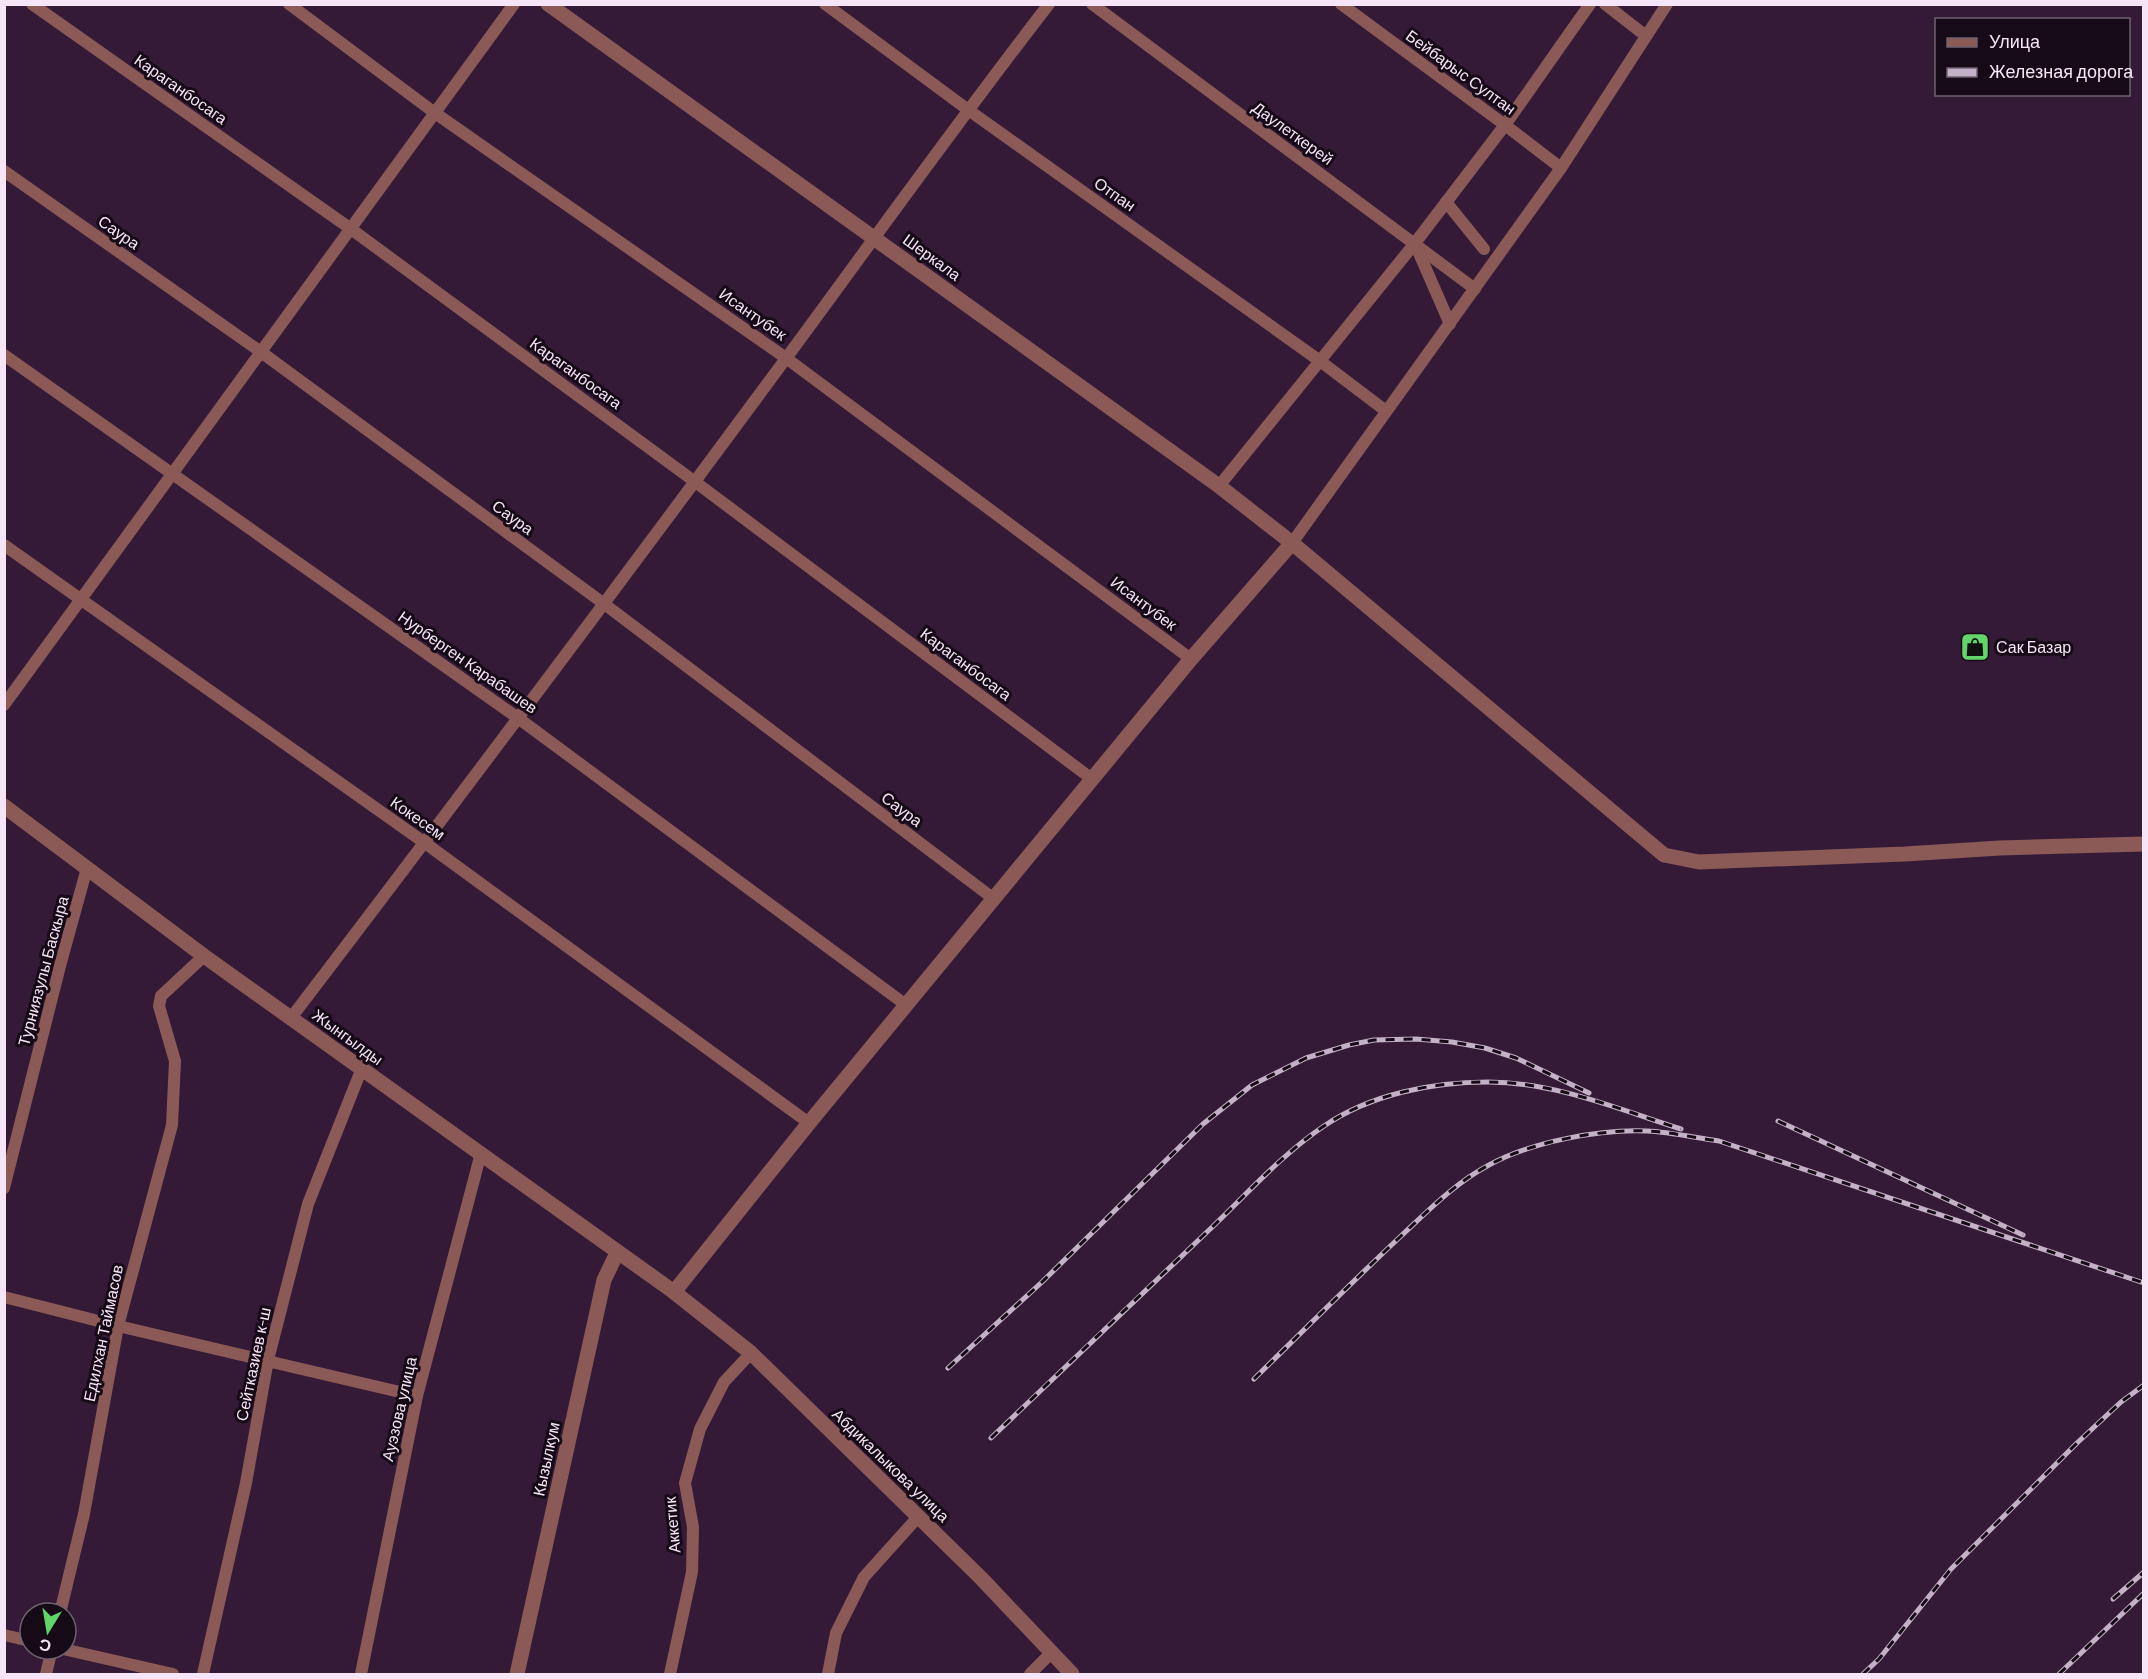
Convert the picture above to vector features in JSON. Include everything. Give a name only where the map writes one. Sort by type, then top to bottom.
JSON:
[{"type":"street","name":"Караганбосага","points":[[32,4],[351,229],[694,481],[1092,779]]},
{"type":"street","name":"Исантубек","points":[[289,4],[435,113],[786,358],[1191,659]]},
{"type":"street","points":[[4,705],[514,4]]},
{"type":"street","name":"Шеркала","points":[[548,4],[1219,486],[1292,543],[1664,855],[1699,862],[2000,848],[2144,844]]},
{"type":"street","name":"Отпан","points":[[825,4],[1386,411]]},
{"type":"street","points":[[291,1018],[425,843],[786,358],[967,109],[1049,4]]},
{"type":"street","name":"Даулеткерей","points":[[1092,4],[1475,289]]},
{"type":"street","name":"Бейбарыс Султан","points":[[1341,4],[1505,124],[1561,168]]},
{"type":"street","points":[[1219,486],[1415,243],[1505,124],[1590,4]]},
{"type":"street","points":[[1605,4],[1646,36]]},
{"type":"street","points":[[674,1292],[906,1005],[1191,659],[1292,543],[1561,168],[1667,4]]},
{"type":"street","name":"Саура","points":[[4,171],[261,352],[603,603],[994,899]]},
{"type":"street","points":[[1446,202],[1484,249]]},
{"type":"street","points":[[1415,243],[1449,324]]},
{"type":"street","name":"Нурберген Карабашев","points":[[4,355],[518,718],[906,1005]]},
{"type":"street","name":"Кокесем","points":[[4,545],[425,843],[809,1124]]},
{"type":"street","name":"Жынгылды","points":[[4,806],[204,956],[674,1292]]},
{"type":"street","name":"Турниязулы Баскыра","points":[[4,1188],[87,868]]},
{"type":"street","name":"Едилхан Таймасов","points":[[63,1601],[84,1514],[118,1326],[172,1125],[175,1061],[159,1006],[161,996],[204,956]]},
{"type":"street","name":"Сейтказиев к-ш","points":[[203,1674],[246,1483],[268,1360],[308,1204],[362,1068]]},
{"type":"street","name":"Ауэзова улица","points":[[361,1674],[417,1396],[481,1153]]},
{"type":"street","name":"Кызылкум","points":[[517,1674],[604,1280],[617,1253]]},
{"type":"street","name":"Абдикалыкова улица","points":[[674,1292],[751,1353],[981,1578],[1072,1674]]},
{"type":"street","points":[[4,1297],[417,1396]]},
{"type":"street","name":"Аккетик","points":[[670,1674],[692,1572],[693,1527],[685,1483],[700,1429],[724,1382],[751,1353]]},
{"type":"street","points":[[828,1674],[836,1633],[864,1577],[918,1517]]},
{"type":"street","points":[[78,1652],[172,1674]]},
{"type":"street","points":[[1030,1674],[1051,1653]]},
{"type":"railway","points":[[948,1368],[1042,1282],[1203,1124],[1252,1085],[1306,1058],[1374,1040],[1416,1039],[1452,1042],[1485,1048],[1516,1058],[1589,1093]]},
{"type":"railway","points":[[991,1438],[1278,1163],[1324,1126],[1362,1106],[1424,1087],[1488,1082],[1513,1083],[1586,1098],[1681,1129]]},
{"type":"railway","points":[[1778,1121],[2023,1235]]},
{"type":"railway","points":[[1254,1379],[1401,1236],[1465,1180],[1489,1165],[1525,1150],[1566,1139],[1608,1132],[1656,1132],[1719,1141],[2144,1283]]},
{"type":"railway","points":[[1863,1674],[1879,1659],[1951,1569],[2077,1443],[2121,1402],[2144,1385]]},
{"type":"railway","points":[[2113,1599],[2144,1572]]},
{"type":"railway","points":[[2059,1674],[2144,1593]]},
{"type":"place","name":"Сак Базар","points":[[1975,647]]}]
